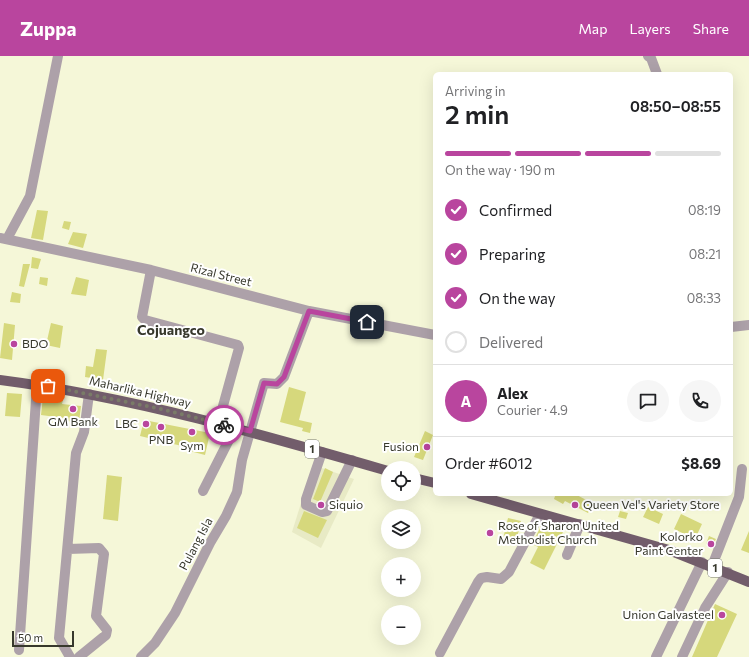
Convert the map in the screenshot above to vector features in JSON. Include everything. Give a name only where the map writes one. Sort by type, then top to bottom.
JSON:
[{"type":"main road","name":"Maharlika Highway","points":[[0,380],[89,394],[161,409],[250,431],[381,469]]},
{"type":"main road","points":[[421,479],[433,482]]},
{"type":"main road","name":"1","points":[[478,496],[669,550],[728,572],[749,582]]},
{"type":"street","points":[[3,238],[30,196],[58,56]]},
{"type":"street","points":[[648,56],[651,58],[656,72]]},
{"type":"street","name":"Rizal Street","points":[[3,238],[152,270],[309,311],[433,335]]},
{"type":"street","points":[[152,270],[142,317],[145,320],[238,344],[239,348],[218,424]]},
{"type":"street","name":"Pulang Isla","points":[[141,657],[155,643],[175,614],[210,543],[226,516],[237,492],[242,460],[264,383],[277,384],[284,377],[309,311]]},
{"type":"street","points":[[733,327],[749,325]]},
{"type":"street","points":[[0,380],[0,386]]},
{"type":"street","points":[[19,650],[37,385]]},
{"type":"street","points":[[70,657],[59,638],[76,454],[84,432],[89,394]]},
{"type":"street","points":[[202,491],[235,428]]},
{"type":"street","points":[[322,452],[306,499],[306,505],[322,512],[327,511],[352,460]]},
{"type":"street","points":[[712,566],[739,497],[742,469]]},
{"type":"street","points":[[440,653],[481,578],[487,577],[501,579],[509,572],[540,514]]},
{"type":"street","points":[[567,555],[580,524]]},
{"type":"street","points":[[68,549],[99,548],[104,554],[96,616],[107,630],[106,635],[79,657]]},
{"type":"street","points":[[656,657],[702,562]]},
{"type":"street","points":[[682,657],[705,608],[728,572]]},
{"type":"shaded area","name":"Siquio","points":[[313,465],[354,479],[321,548],[292,532]]},
{"type":"building","points":[[37,210],[48,211],[43,240],[31,238]]},
{"type":"building","points":[[64,221],[71,222],[69,230],[62,228]]},
{"type":"building","points":[[73,232],[87,234],[83,248],[68,244]]},
{"type":"building","points":[[32,257],[41,259],[38,269],[31,268]]},
{"type":"building","points":[[23,264],[30,264],[24,287],[19,286]]},
{"type":"building","points":[[40,277],[48,278],[47,286],[39,284]]},
{"type":"building","points":[[76,277],[89,280],[86,296],[71,294]]},
{"type":"building","points":[[12,292],[21,294],[20,303],[10,302]]},
{"type":"building","points":[[4,323],[15,325],[12,360],[0,358]]},
{"type":"building","points":[[51,323],[63,326],[60,348],[46,345]]},
{"type":"building","points":[[96,349],[107,350],[103,380],[85,377],[86,366],[93,367]]},
{"type":"building","points":[[289,387],[306,392],[299,420],[312,423],[310,433],[302,431],[303,428],[280,422]]},
{"type":"building","points":[[7,393],[22,394],[20,417],[5,416]]},
{"type":"building","points":[[43,397],[63,400],[62,404],[81,406],[79,422],[64,421],[64,418],[41,415]]},
{"type":"building","points":[[144,420],[210,433],[205,455],[182,449],[182,446],[140,436]]},
{"type":"building","points":[[425,431],[433,435],[423,460],[414,457]]},
{"type":"building","points":[[325,468],[333,472],[320,502],[313,499]]},
{"type":"building","points":[[107,475],[122,477],[118,521],[103,519]]},
{"type":"building","points":[[555,496],[579,496],[592,503],[588,513],[565,501],[563,504],[554,499]]},
{"type":"building","points":[[648,507],[663,514],[659,524],[643,517]]},
{"type":"building","points":[[304,511],[327,520],[318,538],[297,528]]},
{"type":"building","points":[[620,511],[628,513],[626,519],[618,517]]},
{"type":"building","points":[[681,514],[702,524],[695,539],[674,529]]},
{"type":"building","points":[[508,518],[521,521],[516,542],[503,539]]},
{"type":"building","points":[[542,524],[548,527],[549,525],[563,532],[544,570],[530,563],[538,547],[532,544]]},
{"type":"building","points":[[749,531],[749,553],[741,550]]},
{"type":"building","points":[[709,536],[716,539],[712,547],[706,544]]},
{"type":"building","points":[[715,604],[737,614],[717,657],[692,657]]},
{"type":"way so far","points":[[48,386],[161,409],[224,425]]},
{"type":"place","name":"BDO","points":[[14,344]]},
{"type":"place","name":"GM Bank","points":[[73,409]]},
{"type":"place","name":"LBC","points":[[146,424]]},
{"type":"place","name":"PNB","points":[[161,427]]},
{"type":"place","name":"Sym","points":[[192,432]]},
{"type":"place","name":"Fusion","points":[[427,447]]},
{"type":"place","name":"Siquio","points":[[321,505]]},
{"type":"place","name":"Queen Vel's Variety Store","points":[[575,505]]},
{"type":"place","name":"Rose of Sharon United Methodist Church","points":[[490,533]]},
{"type":"place","name":"Kolorko Paint Center","points":[[711,544]]},
{"type":"place","name":"Union Galvasteel","points":[[722,615]]},
{"type":"district","name":"Cojuangco","points":[[171,330]]},
{"type":"route","points":[[224,425],[250,431],[264,383],[277,384],[284,377],[309,311],[367,322]]}]
